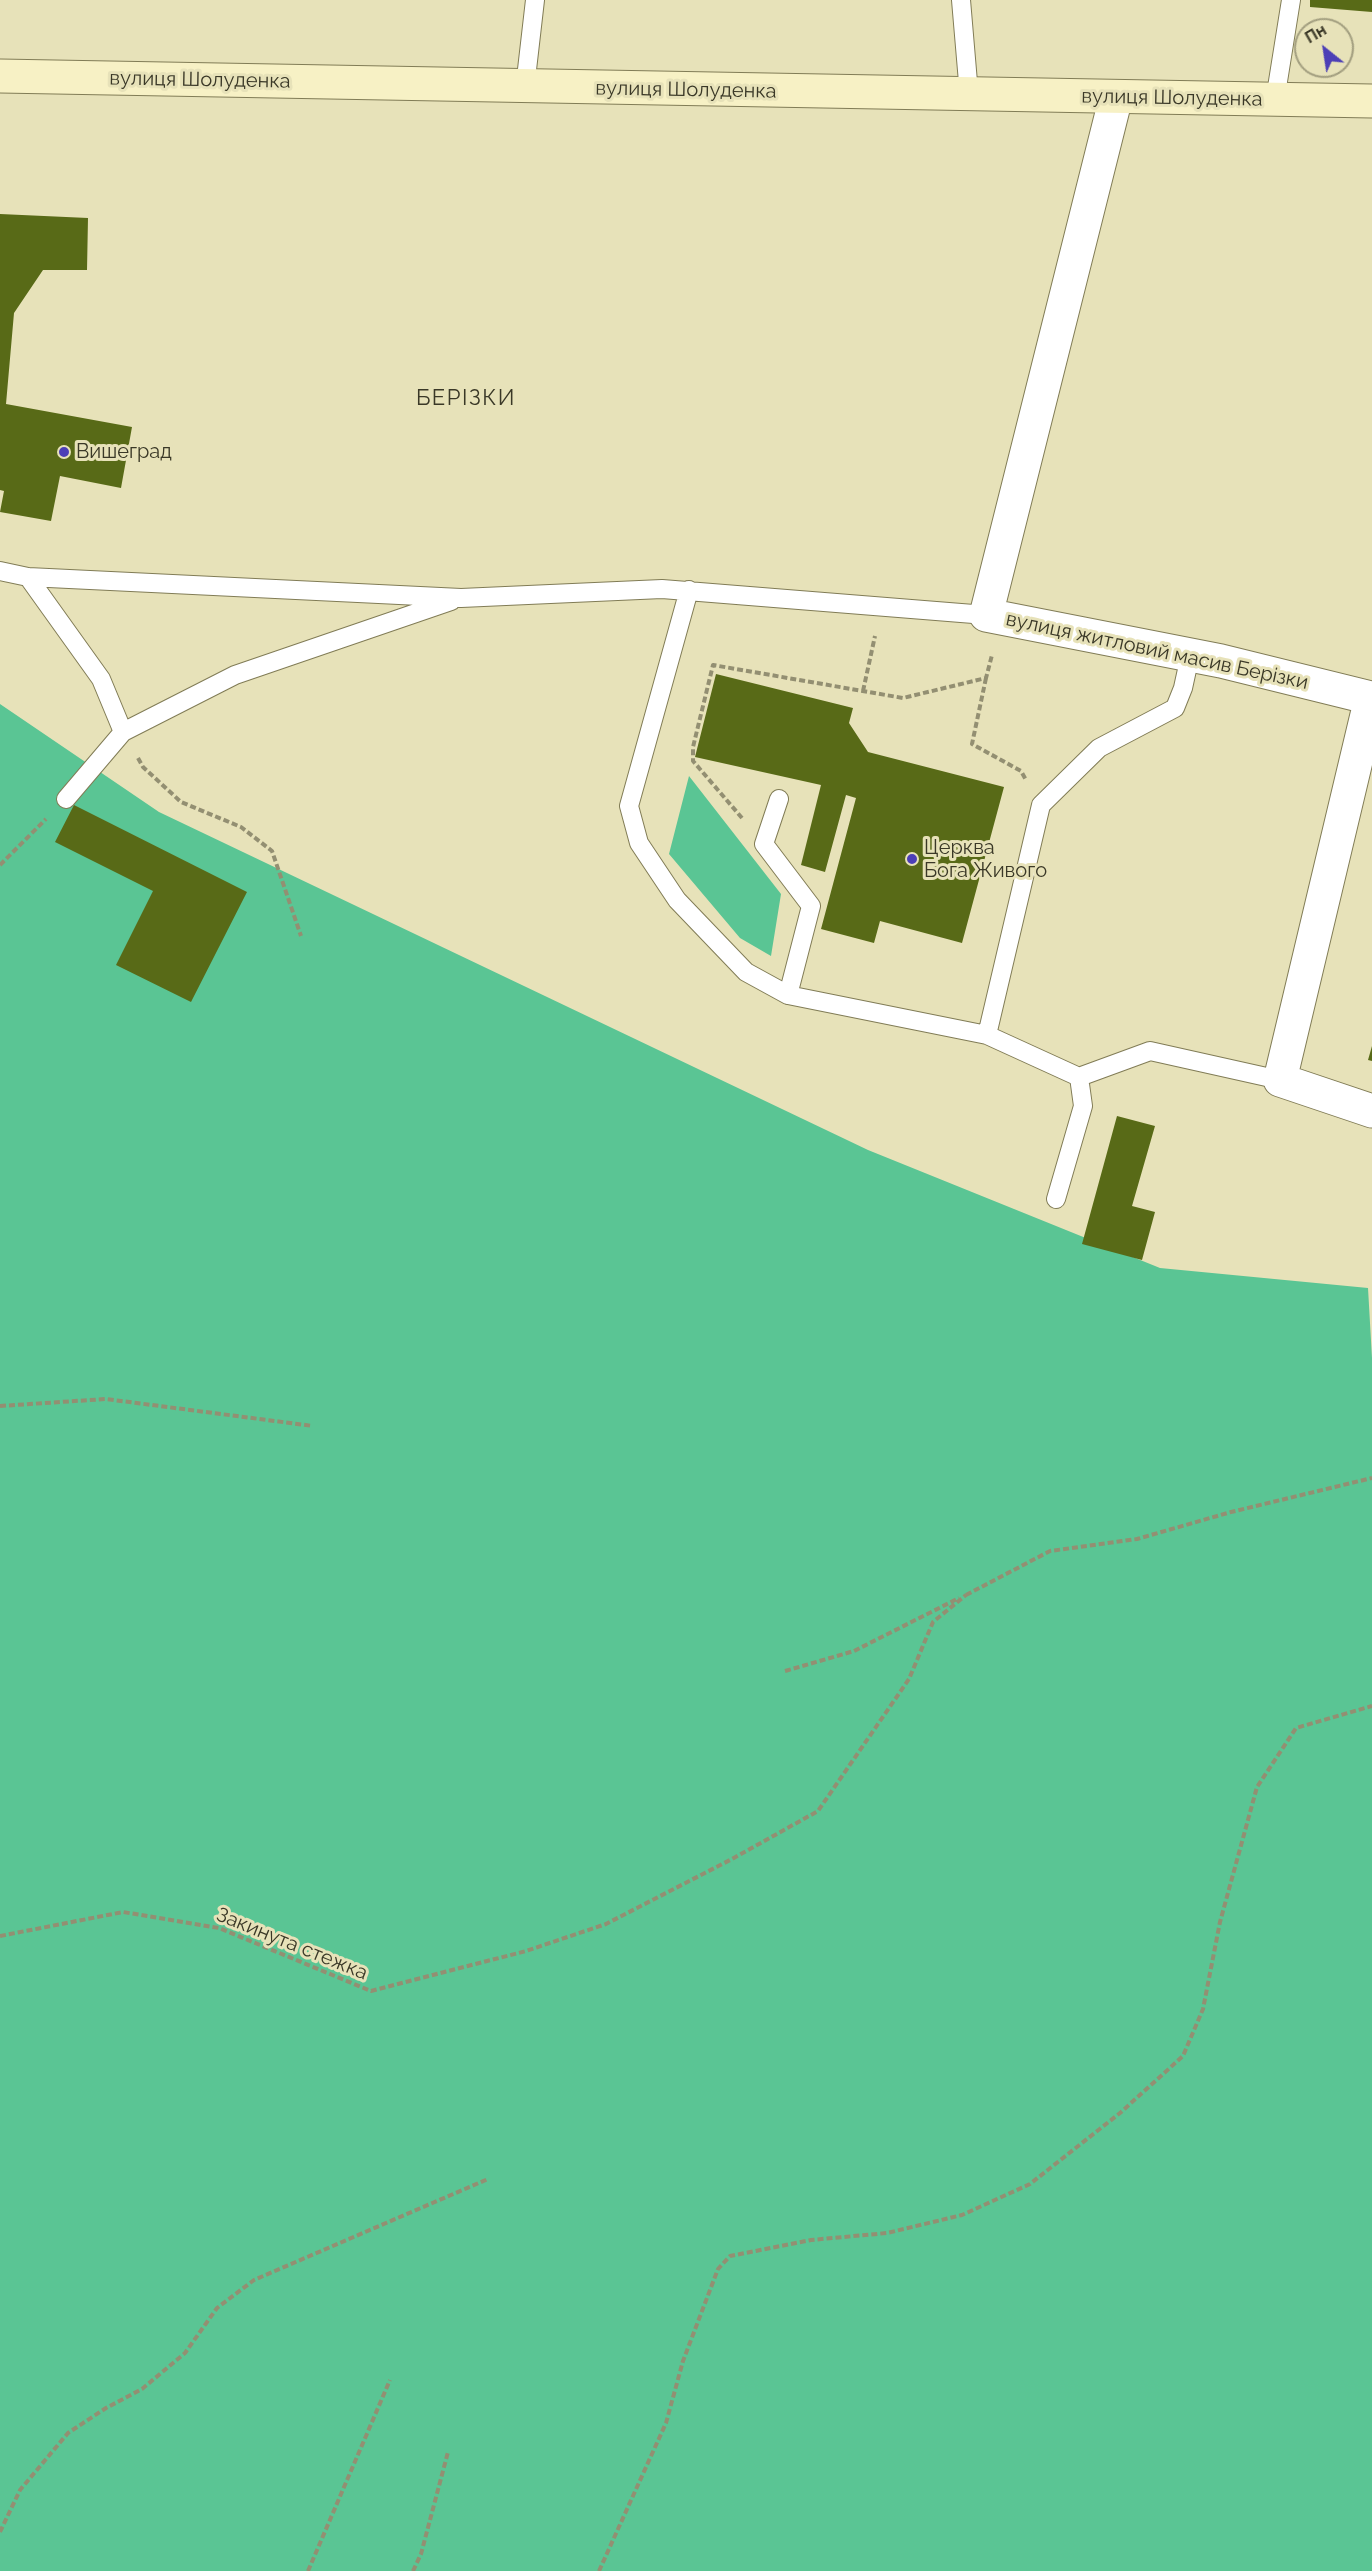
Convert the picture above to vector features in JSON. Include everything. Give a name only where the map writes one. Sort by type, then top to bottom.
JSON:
[{"type":"main road","name":"вулиця Шолуденка","points":[[0,76],[1372,101]]},
{"type":"street","name":"вулиця житловий масив Берізки","points":[[1116,97],[986,615],[1190,656],[1372,698],[1280,1080]]},
{"type":"street","points":[[1280,1080],[1372,1111]]},
{"type":"lane","points":[[525,87],[535,0]]},
{"type":"lane","points":[[961,0],[969,94]]},
{"type":"lane","points":[[1275,100],[1291,0]]},
{"type":"lane","points":[[0,571],[28,577],[461,598],[662,589],[986,615]]},
{"type":"lane","points":[[28,577],[101,679],[123,732]]},
{"type":"lane","points":[[689,591],[629,806],[639,843],[677,900],[746,972],[788,995],[987,1035],[1079,1077],[1150,1051],[1280,1080]]},
{"type":"lane","points":[[66,799],[123,732],[235,675],[461,598]]},
{"type":"lane","points":[[987,1035],[1041,805],[1099,748],[1175,708],[1183,688],[1190,656]]},
{"type":"lane","points":[[779,799],[764,844],[811,906],[788,995]]},
{"type":"lane","points":[[1056,1199],[1083,1106],[1079,1077]]},
{"type":"path","points":[[863,691],[883,606]]},
{"type":"path","points":[[993,651],[972,744],[1021,771],[1041,805]]},
{"type":"path","points":[[764,844],[693,761],[693,747],[713,665],[903,698],[986,678]]},
{"type":"path","points":[[123,732],[143,768],[181,802],[241,827],[272,851],[301,936]]},
{"type":"path","points":[[0,865],[66,799]]},
{"type":"path","points":[[0,1406],[106,1399],[313,1426]]},
{"type":"path","points":[[785,1671],[854,1651],[1050,1551],[1137,1539],[1231,1512],[1372,1478]]},
{"type":"path","name":"Закинута стежка","points":[[0,1936],[123,1912],[219,1928],[371,1991],[526,1951],[606,1924],[732,1859],[818,1811],[909,1679],[933,1622],[966,1595]]},
{"type":"path","points":[[598,2571],[666,2423],[683,2361],[718,2269],[730,2256],[812,2240],[887,2233],[962,2216],[1030,2184],[1120,2113],[1183,2056],[1203,2009],[1220,1922],[1257,1787],[1267,1769],[1296,1728],[1372,1706]]},
{"type":"path","points":[[0,2532],[21,2490],[68,2433],[106,2408],[142,2389],[185,2353],[217,2308],[254,2280],[488,2179]]},
{"type":"path","points":[[308,2571],[390,2380]]},
{"type":"path","points":[[413,2571],[421,2554],[448,2451]]},
{"type":"green space","points":[[0,704],[159,812],[868,1150],[1160,1268],[1368,1288],[1372,1358],[1372,2571],[0,2571]]},
{"type":"green space","points":[[689,776],[781,894],[771,956],[740,938],[669,854]]},
{"type":"building","points":[[1310,0],[1372,0],[1372,12],[1310,7]]},
{"type":"building","name":"Вишеград","points":[[0,214],[88,218],[87,270],[43,270],[14,313],[6,404],[132,427],[121,488],[60,476],[51,521],[0,512],[4,491],[0,490]]},
{"type":"building","name":"Церква Бога Живого","points":[[716,674],[853,708],[849,723],[868,752],[1004,787],[962,943],[880,921],[874,943],[821,929],[856,798],[846,795],[825,872],[801,865],[821,785],[695,757]]},
{"type":"building","points":[[74,805],[247,892],[191,1002],[116,965],[153,891],[55,842]]},
{"type":"building","points":[[1372,1046],[1372,1061],[1368,1060]]},
{"type":"building","points":[[1117,1116],[1155,1126],[1132,1206],[1155,1212],[1142,1260],[1082,1244]]},
{"type":"place","name":"Вишеград","points":[[64,452]]},
{"type":"place","name":"Церква Бога Живого","points":[[912,859]]},
{"type":"district","name":"БЕРІЗКИ","points":[[466,398]]}]
